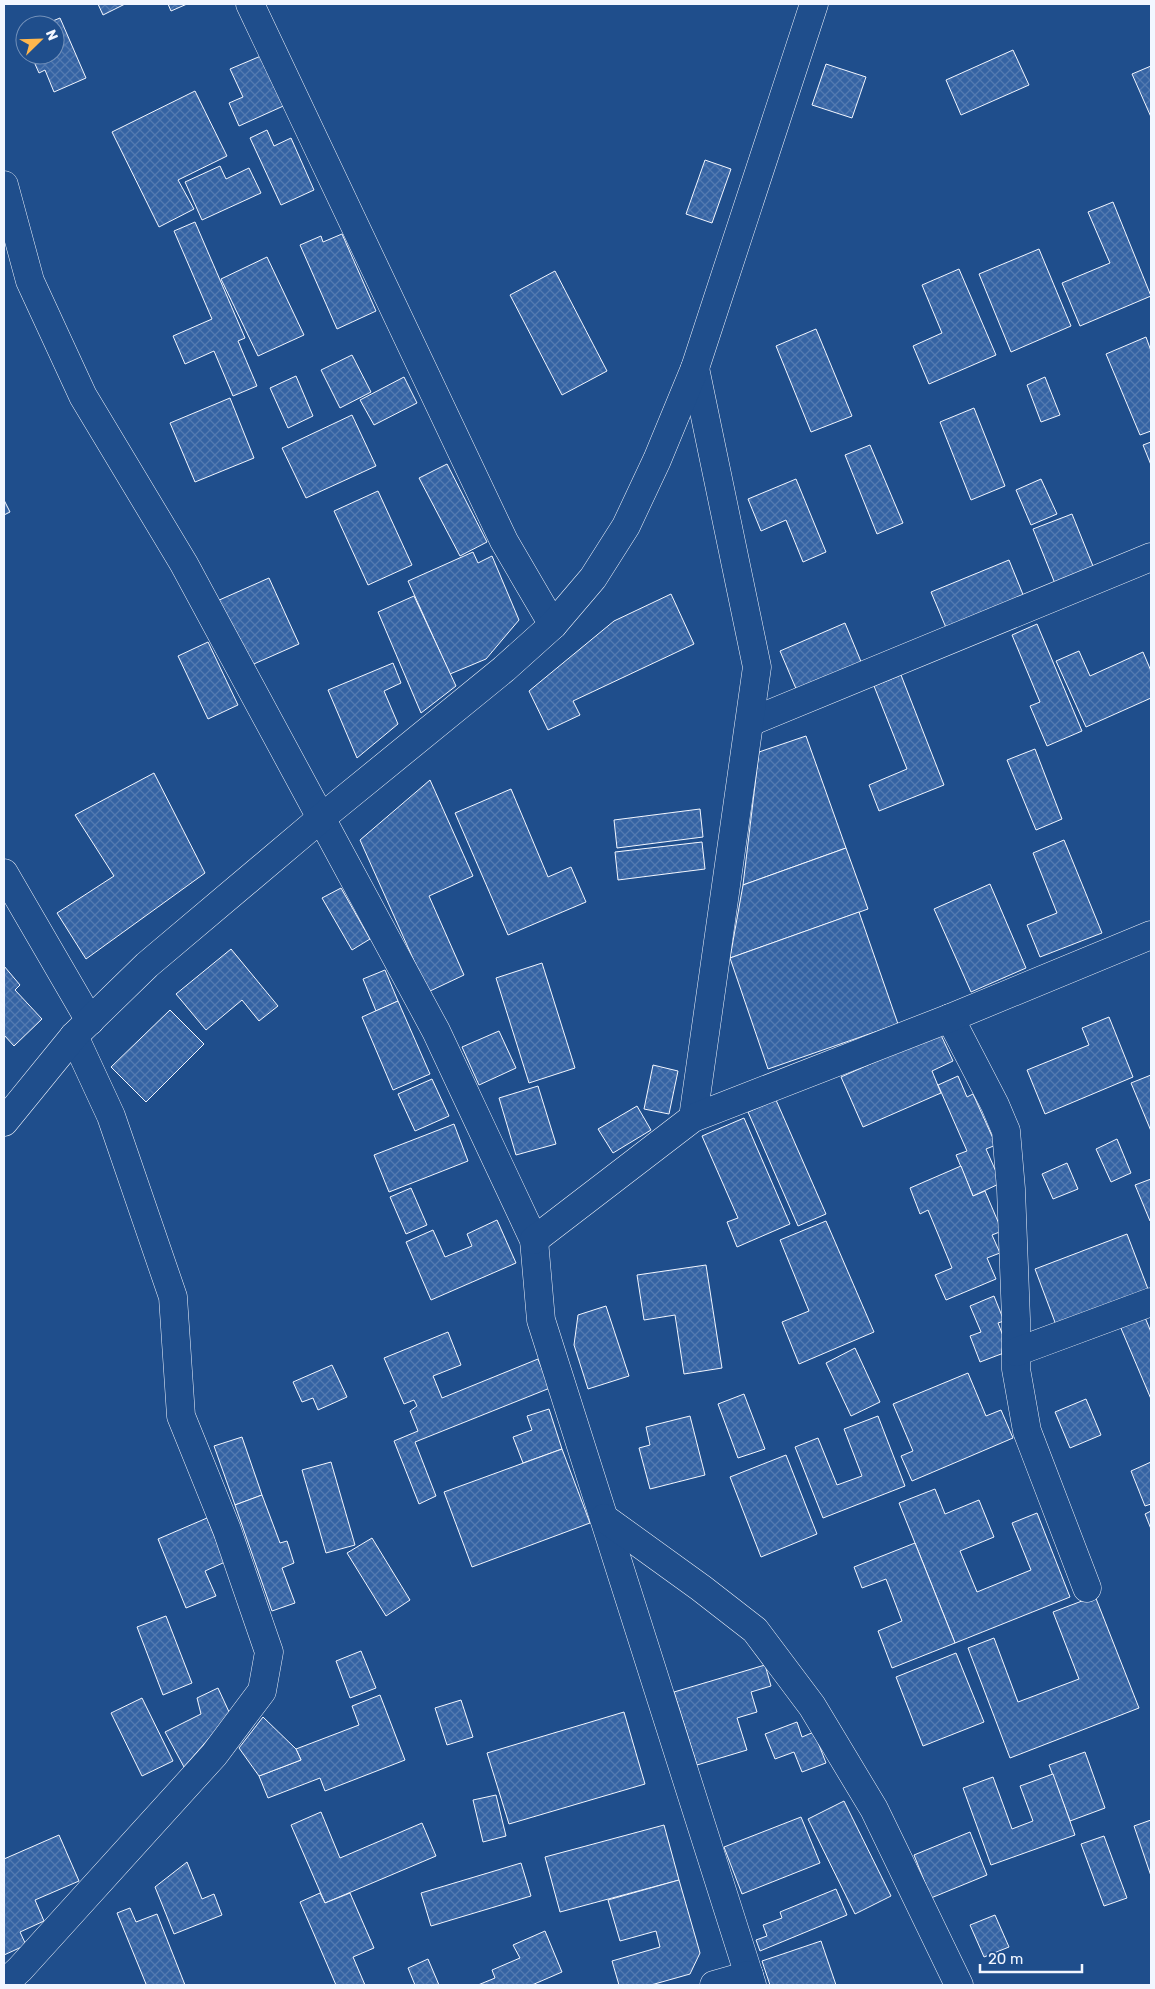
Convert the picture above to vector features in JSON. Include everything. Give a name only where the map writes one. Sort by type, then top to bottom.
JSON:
[{"type":"street","points":[[250,4],[504,541],[553,624]]},
{"type":"street","points":[[4,1122],[82,1028],[147,965],[320,818],[504,669],[553,624],[593,578],[626,526],[658,460],[695,368],[814,4]]},
{"type":"street","points":[[4,185],[30,280],[83,396],[184,564],[436,1031],[534,1240],[541,1320],[751,1980],[714,1985]]},
{"type":"street","points":[[692,1118],[758,667],[695,368]]},
{"type":"street","points":[[750,722],[1151,557]]},
{"type":"street","points":[[4,873],[82,1028],[173,1297],[181,1416],[227,1530],[269,1652],[262,1691],[214,1755],[20,1969],[4,1984]]},
{"type":"street","points":[[534,1240],[692,1118],[950,1018],[1151,935]]},
{"type":"street","points":[[950,1018],[995,1105],[1006,1131],[1011,1190],[1016,1369],[1027,1431],[1087,1588]]},
{"type":"street","points":[[1016,1352],[1151,1302]]},
{"type":"street","points":[[604,1518],[701,1588],[755,1630],[812,1706],[874,1809],[959,1985]]},
{"type":"building","points":[[98,4],[125,4],[103,15]]},
{"type":"building","points":[[168,4],[187,4],[171,11]]},
{"type":"building","points":[[65,30],[86,78],[54,92],[45,70],[39,73],[35,65],[65,65]]},
{"type":"building","points":[[1013,50],[1029,85],[961,115],[946,80]]},
{"type":"building","points":[[268,53],[290,103],[239,126],[229,103],[243,97],[230,69]]},
{"type":"building","points":[[826,64],[866,77],[852,118],[812,105]]},
{"type":"building","points":[[1151,66],[1151,117],[1132,74]]},
{"type":"building","points":[[195,91],[227,156],[178,180],[194,209],[159,227],[112,132]]},
{"type":"building","points":[[267,130],[274,146],[291,138],[314,190],[281,205],[250,138]]},
{"type":"building","points":[[705,160],[731,169],[712,223],[686,214]]},
{"type":"building","points":[[220,166],[226,179],[249,168],[261,193],[202,220],[185,182]]},
{"type":"building","points":[[1113,202],[1151,296],[1080,326],[1062,283],[1110,263],[1088,212]]},
{"type":"building","points":[[195,222],[245,338],[238,341],[257,386],[233,396],[214,351],[185,364],[173,336],[212,319],[174,231]]},
{"type":"building","points":[[342,234],[376,311],[337,329],[300,245],[321,236],[323,242]]},
{"type":"building","points":[[1039,249],[1071,326],[1011,352],[979,274]]},
{"type":"building","points":[[267,257],[304,335],[258,356],[221,279]]},
{"type":"building","points":[[959,269],[996,355],[929,384],[913,346],[942,333],[922,285]]},
{"type":"building","points":[[555,271],[607,371],[562,395],[510,295]]},
{"type":"building","points":[[816,329],[852,416],[811,432],[776,346]]},
{"type":"building","points":[[1146,337],[1151,351],[1151,431],[1140,435],[1106,354]]},
{"type":"building","points":[[352,355],[371,392],[340,408],[321,370]]},
{"type":"building","points":[[296,376],[313,416],[288,428],[270,388]]},
{"type":"building","points":[[404,377],[417,403],[374,425],[360,400]]},
{"type":"building","points":[[1045,377],[1060,415],[1041,422],[1027,385]]},
{"type":"building","points":[[230,398],[254,458],[195,482],[170,423]]},
{"type":"building","points":[[974,408],[1005,486],[971,500],[940,422]]},
{"type":"building","points":[[352,415],[376,466],[306,498],[282,448]]},
{"type":"building","points":[[1151,442],[1151,465],[1143,445]]},
{"type":"building","points":[[870,445],[903,523],[877,534],[845,455]]},
{"type":"building","points":[[447,464],[487,542],[460,556],[419,478]]},
{"type":"building","points":[[796,479],[826,552],[803,562],[786,520],[761,531],[748,499]]},
{"type":"building","points":[[1041,479],[1057,514],[1031,525],[1016,490]]},
{"type":"building","points":[[378,491],[412,565],[368,585],[334,511]]},
{"type":"building","points":[[4,500],[10,512],[4,515]]},
{"type":"building","points":[[1072,514],[1095,571],[1056,586],[1033,529]]},
{"type":"building","points":[[473,552],[478,563],[492,556],[519,620],[486,659],[450,674],[408,581]]},
{"type":"building","points":[[1009,560],[1024,597],[947,630],[931,592]]},
{"type":"building","points":[[269,578],[299,644],[247,667],[217,601]]},
{"type":"building","points":[[671,594],[694,644],[573,701],[580,715],[548,730],[529,691],[614,621]]},
{"type":"building","points":[[414,596],[456,686],[421,713],[378,612]]},
{"type":"building","points":[[845,623],[862,664],[797,691],[780,651]]},
{"type":"building","points":[[1037,624],[1082,731],[1047,746],[1030,706],[1040,702],[1012,635]]},
{"type":"building","points":[[208,642],[238,705],[208,719],[178,656]]},
{"type":"building","points":[[1079,651],[1090,676],[1143,652],[1151,671],[1151,698],[1086,727],[1056,661]]},
{"type":"building","points":[[393,663],[401,683],[384,691],[398,724],[357,758],[328,690]]},
{"type":"building","points":[[901,675],[944,785],[879,811],[869,785],[907,769],[874,686]]},
{"type":"building","points":[[806,736],[846,848],[743,885],[759,752]]},
{"type":"building","points":[[1035,749],[1062,819],[1036,830],[1007,760]]},
{"type":"building","points":[[154,773],[205,873],[86,959],[57,913],[114,876],[75,815]]},
{"type":"building","points":[[430,780],[473,876],[429,896],[464,975],[428,992],[360,840]]},
{"type":"building","points":[[511,789],[548,877],[571,867],[586,902],[508,935],[455,813]]},
{"type":"building","points":[[700,809],[703,837],[617,848],[614,820]]},
{"type":"building","points":[[1064,840],[1102,933],[1040,957],[1027,925],[1057,913],[1033,853]]},
{"type":"building","points":[[702,842],[705,869],[618,880],[615,852]]},
{"type":"building","points":[[846,848],[868,909],[730,958],[743,885]]},
{"type":"building","points":[[990,884],[1026,968],[971,992],[934,909]]},
{"type":"building","points":[[341,888],[370,939],[352,950],[322,898]]},
{"type":"building","points":[[859,912],[898,1024],[768,1069],[730,958]]},
{"type":"building","points":[[231,949],[278,1006],[259,1021],[242,1000],[206,1030],[176,994]]},
{"type":"building","points":[[542,963],[575,1068],[529,1083],[496,978]]},
{"type":"building","points":[[4,966],[20,985],[15,990],[42,1019],[14,1046],[4,1035]]},
{"type":"building","points":[[385,970],[398,1001],[376,1011],[363,979]]},
{"type":"building","points":[[398,1001],[430,1074],[393,1090],[362,1017]]},
{"type":"building","points":[[170,1010],[204,1044],[146,1102],[111,1067]]},
{"type":"building","points":[[1109,1017],[1133,1077],[1045,1114],[1027,1070],[1089,1045],[1082,1028]]},
{"type":"building","points":[[499,1031],[516,1068],[479,1085],[462,1047]]},
{"type":"building","points":[[940,1033],[953,1061],[932,1071],[941,1093],[863,1127],[841,1077]]},
{"type":"building","points":[[653,1065],[678,1071],[669,1114],[644,1109]]},
{"type":"building","points":[[1151,1075],[1151,1131],[1131,1083]]},
{"type":"building","points":[[958,1076],[967,1097],[973,1094],[996,1145],[986,1149],[1001,1183],[973,1196],[956,1155],[967,1151],[938,1085]]},
{"type":"building","points":[[432,1079],[449,1116],[415,1131],[398,1094]]},
{"type":"building","points":[[538,1086],[556,1144],[516,1155],[499,1098]]},
{"type":"building","points":[[776,1100],[826,1214],[798,1226],[748,1112]]},
{"type":"building","points":[[637,1106],[651,1130],[613,1153],[598,1129]]},
{"type":"building","points":[[744,1118],[790,1224],[737,1247],[727,1222],[738,1218],[702,1136]]},
{"type":"building","points":[[454,1124],[468,1161],[389,1192],[374,1155]]},
{"type":"building","points":[[1117,1139],[1131,1173],[1111,1182],[1096,1149]]},
{"type":"building","points":[[1067,1163],[1078,1189],[1053,1199],[1042,1174]]},
{"type":"building","points":[[961,1166],[973,1196],[985,1191],[1002,1231],[992,1235],[1000,1253],[987,1258],[996,1279],[946,1300],[935,1275],[952,1268],[928,1210],[920,1214],[910,1188]]},
{"type":"building","points":[[1151,1179],[1151,1221],[1150,1221],[1135,1185]]},
{"type":"building","points":[[411,1188],[427,1225],[406,1234],[390,1197]]},
{"type":"building","points":[[497,1220],[516,1263],[431,1300],[406,1242],[433,1230],[445,1257],[472,1246],[467,1234]]},
{"type":"building","points":[[826,1221],[874,1332],[799,1364],[782,1322],[809,1311],[780,1240]]},
{"type":"building","points":[[1127,1234],[1148,1289],[1056,1325],[1035,1269]]},
{"type":"building","points":[[706,1265],[722,1368],[684,1374],[675,1315],[644,1320],[637,1275]]},
{"type":"building","points":[[994,1296],[1004,1321],[998,1323],[1009,1351],[980,1362],[970,1336],[981,1332],[970,1306]]},
{"type":"building","points":[[606,1306],[629,1376],[588,1389],[574,1345],[578,1315]]},
{"type":"building","points":[[1144,1315],[1151,1332],[1151,1399],[1120,1326]]},
{"type":"building","points":[[448,1332],[461,1365],[433,1376],[442,1398],[538,1359],[550,1388],[415,1442],[436,1496],[419,1504],[394,1441],[418,1431],[410,1411],[417,1406],[414,1400],[404,1404],[384,1358]]},
{"type":"building","points":[[855,1348],[880,1402],[851,1416],[826,1363]]},
{"type":"building","points":[[332,1365],[347,1397],[318,1410],[313,1398],[302,1402],[293,1382]]},
{"type":"building","points":[[968,1373],[986,1416],[1001,1410],[1013,1438],[912,1481],[901,1456],[913,1451],[893,1404]]},
{"type":"building","points":[[744,1394],[765,1449],[738,1458],[718,1404]]},
{"type":"building","points":[[1086,1399],[1101,1435],[1070,1448],[1055,1412]]},
{"type":"building","points":[[549,1409],[562,1449],[523,1463],[513,1437],[532,1430],[527,1416]]},
{"type":"building","points":[[690,1416],[705,1475],[650,1489],[639,1448],[650,1445],[646,1427]]},
{"type":"building","points":[[878,1416],[905,1486],[823,1518],[795,1447],[818,1438],[837,1485],[862,1476],[844,1429]]},
{"type":"building","points":[[242,1437],[262,1495],[235,1505],[214,1446]]},
{"type":"building","points":[[562,1449],[590,1523],[472,1567],[444,1492]]},
{"type":"building","points":[[786,1455],[817,1534],[761,1557],[730,1477]]},
{"type":"building","points":[[331,1462],[355,1545],[326,1553],[302,1470]]},
{"type":"building","points":[[1151,1462],[1151,1504],[1145,1506],[1131,1471]]},
{"type":"building","points":[[935,1489],[945,1514],[979,1500],[994,1537],[960,1551],[977,1592],[1031,1570],[1012,1523],[1037,1513],[1070,1597],[955,1643],[899,1503]]},
{"type":"building","points":[[262,1495],[280,1543],[287,1541],[294,1563],[282,1568],[295,1603],[272,1611],[235,1505]]},
{"type":"building","points":[[1151,1511],[1151,1529],[1145,1514]]},
{"type":"building","points":[[207,1518],[225,1562],[205,1571],[216,1596],[186,1608],[158,1539]]},
{"type":"building","points":[[372,1538],[410,1600],[386,1616],[347,1553]]},
{"type":"building","points":[[915,1543],[955,1643],[892,1668],[878,1631],[902,1621],[886,1579],[862,1588],[854,1567]]},
{"type":"building","points":[[1095,1596],[1139,1708],[1010,1758],[968,1648],[994,1638],[1018,1702],[1079,1679],[1053,1612]]},
{"type":"building","points":[[166,1616],[192,1683],[163,1695],[137,1627]]},
{"type":"building","points":[[361,1651],[376,1688],[350,1698],[336,1661]]},
{"type":"building","points":[[956,1653],[984,1722],[923,1746],[896,1677]]},
{"type":"building","points":[[765,1665],[771,1686],[751,1692],[757,1712],[737,1718],[747,1750],[697,1765],[674,1692]]},
{"type":"building","points":[[218,1688],[230,1714],[184,1767],[165,1732],[201,1714],[197,1698]]},
{"type":"building","points":[[380,1695],[405,1760],[325,1791],[320,1778],[268,1798],[259,1776],[301,1760],[296,1749],[359,1725],[352,1706]]},
{"type":"building","points":[[142,1698],[173,1761],[142,1776],[111,1713]]},
{"type":"building","points":[[461,1700],[473,1737],[447,1745],[435,1708]]},
{"type":"building","points":[[624,1712],[645,1784],[509,1824],[487,1753]]},
{"type":"building","points":[[263,1717],[296,1749],[301,1760],[259,1776],[239,1748]]},
{"type":"building","points":[[797,1722],[802,1737],[814,1732],[826,1763],[802,1772],[794,1752],[775,1759],[765,1734]]},
{"type":"building","points":[[1085,1752],[1105,1808],[1070,1821],[1049,1765]]},
{"type":"building","points":[[1053,1774],[1075,1835],[991,1865],[963,1788],[993,1777],[1012,1829],[1033,1821],[1020,1786]]},
{"type":"building","points":[[496,1795],[506,1836],[483,1842],[473,1800]]},
{"type":"building","points":[[844,1801],[891,1896],[855,1914],[808,1819]]},
{"type":"building","points":[[321,1812],[340,1858],[422,1823],[436,1856],[325,1903],[291,1825]]},
{"type":"building","points":[[801,1817],[820,1863],[742,1894],[724,1847]]},
{"type":"building","points":[[1151,1820],[1151,1876],[1134,1826]]},
{"type":"building","points":[[664,1825],[679,1880],[560,1912],[545,1857]]},
{"type":"building","points":[[970,1832],[987,1875],[931,1898],[914,1855]]},
{"type":"building","points":[[59,1835],[79,1881],[35,1900],[44,1921],[20,1932],[26,1945],[4,1955],[4,1859]]},
{"type":"building","points":[[1104,1836],[1127,1898],[1104,1906],[1081,1844]]},
{"type":"building","points":[[187,1862],[202,1899],[214,1894],[222,1915],[174,1934],[155,1887]]},
{"type":"building","points":[[521,1863],[531,1896],[431,1926],[421,1893]]},
{"type":"building","points":[[679,1880],[700,1953],[690,1974],[651,1985],[619,1985],[612,1961],[660,1947],[656,1931],[620,1941],[608,1900]]},
{"type":"building","points":[[836,1889],[847,1915],[760,1951],[756,1940],[767,1936],[763,1925],[782,1918],[780,1912]]},
{"type":"building","points":[[320,1893],[325,1903],[350,1893],[374,1948],[353,1957],[365,1985],[336,1985],[300,1902]]},
{"type":"building","points":[[130,1908],[136,1922],[157,1914],[185,1985],[143,1985],[146,1984],[117,1913]]},
{"type":"building","points":[[995,1915],[1009,1947],[984,1957],[970,1925]]},
{"type":"building","points":[[545,1931],[562,1972],[532,1985],[478,1985],[495,1978],[492,1970],[520,1958],[513,1945]]},
{"type":"building","points":[[821,1941],[836,1985],[770,1985],[762,1961]]},
{"type":"building","points":[[428,1959],[439,1985],[415,1985],[408,1968]]}]
